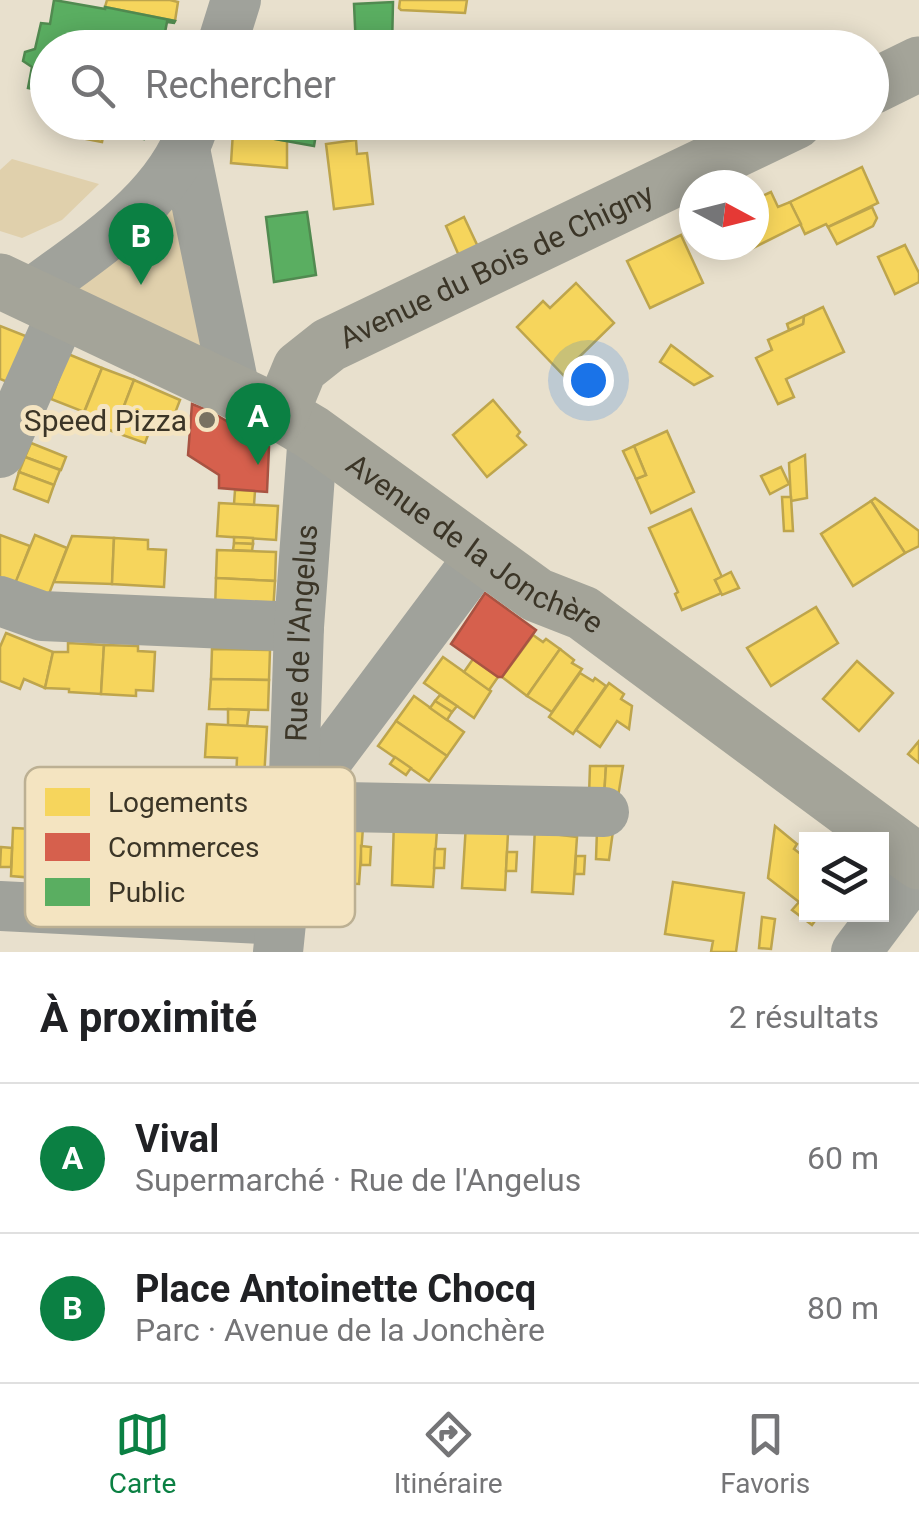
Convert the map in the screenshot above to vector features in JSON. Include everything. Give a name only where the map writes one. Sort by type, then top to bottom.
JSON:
[{"type":"main road","points":[[889,78],[919,64]]},
{"type":"main road","name":"Avenue du Bois de Chigny","points":[[276,413],[300,368],[329,345],[757,140]]},
{"type":"main road","name":"Avenue de la Jonchère","points":[[31,295],[276,413],[536,594],[583,613],[919,865]]},
{"type":"street","points":[[227,30],[236,0]]},
{"type":"street","points":[[0,453],[31,295],[145,202],[187,140]]},
{"type":"street","name":"Rue de l'Angelus","points":[[191,140],[276,413],[299,627],[294,767]]},
{"type":"street","points":[[322,767],[480,556]]},
{"type":"street","points":[[0,601],[42,616],[299,627]]},
{"type":"street","points":[[355,807],[604,812]]},
{"type":"street","points":[[856,952],[919,865]]},
{"type":"street","points":[[0,906],[25,909]]},
{"type":"street","points":[[195,927],[279,936]]},
{"type":"shaded area","points":[[12,159],[99,184],[62,220],[22,238],[0,231],[0,170]]},
{"type":"shaded area","points":[[171,203],[218,358],[79,295],[81,276]]},
{"type":"building: Logements","points":[[107,0],[178,2],[175,21],[105,7]]},
{"type":"building: Logements","points":[[400,0],[467,0],[465,13],[401,10]]},
{"type":"building: Logements","points":[[232,140],[287,141],[287,168],[231,163]]},
{"type":"building: Logements","points":[[356,140],[357,154],[367,153],[373,204],[334,209],[326,144]]},
{"type":"building: Logements","points":[[862,167],[878,203],[805,234],[790,202]]},
{"type":"building: Logements","points":[[769,193],[778,207],[790,202],[801,224],[769,240]]},
{"type":"building: Logements","points":[[872,207],[877,218],[873,226],[837,244],[828,227]]},
{"type":"building: Logements","points":[[464,217],[479,249],[460,258],[446,226]]},
{"type":"building: Logements","points":[[679,236],[679,260],[692,260],[703,283],[650,308],[627,261]]},
{"type":"building: Logements","points":[[905,245],[919,273],[919,282],[895,294],[878,257]]},
{"type":"building: Logements","points":[[576,283],[614,323],[573,363],[567,379],[517,327],[543,301],[550,308]]},
{"type":"building: Logements","points":[[823,307],[844,352],[786,379],[794,397],[778,404],[756,358],[772,350],[768,340],[803,324],[804,316]]},
{"type":"building: Logements","points":[[804,316],[803,324],[789,330],[787,324]]},
{"type":"building: Logements","points":[[0,326],[28,337],[10,383],[0,379]]},
{"type":"building: Logements","points":[[671,345],[712,376],[694,385],[660,362]]},
{"type":"building: Logements","points":[[68,354],[102,368],[84,412],[51,399]]},
{"type":"building: Logements","points":[[102,368],[134,380],[114,432],[82,418]]},
{"type":"building: Logements","points":[[134,380],[180,400],[167,434],[151,427],[145,443],[114,432]]},
{"type":"building: Logements","points":[[493,400],[526,445],[487,477],[453,435]]},
{"type":"building: Logements","points":[[667,431],[694,492],[651,513],[636,479],[646,475],[634,446]]},
{"type":"building: Logements","points":[[31,443],[66,457],[61,470],[25,457]]},
{"type":"building: Logements","points":[[634,446],[646,475],[636,479],[623,451]]},
{"type":"building: Logements","points":[[805,455],[807,498],[791,501],[789,463]]},
{"type":"building: Logements","points":[[25,457],[60,470],[54,485],[19,472]]},
{"type":"building: Logements","points":[[781,467],[789,484],[770,494],[761,476]]},
{"type":"building: Logements","points":[[19,472],[54,485],[48,502],[14,489]]},
{"type":"building: Logements","points":[[235,490],[255,491],[254,505],[234,504]]},
{"type":"building: Logements","points":[[782,497],[791,497],[793,531],[784,531]]},
{"type":"building: Logements","points":[[875,498],[919,531],[919,546],[905,553],[871,501]]},
{"type":"building: Logements","points":[[871,501],[905,553],[853,586],[821,534]]},
{"type":"building: Logements","points":[[219,503],[278,506],[276,540],[217,536]]},
{"type":"building: Logements","points":[[691,509],[722,577],[715,580],[722,593],[682,610],[675,594],[678,592],[649,528]]},
{"type":"building: Logements","points":[[0,535],[30,546],[13,590],[0,585]]},
{"type":"building: Logements","points":[[35,535],[67,548],[47,599],[14,586]]},
{"type":"building: Logements","points":[[72,536],[114,538],[112,584],[54,582]]},
{"type":"building: Logements","points":[[234,537],[253,538],[253,544],[234,543]]},
{"type":"building: Logements","points":[[114,538],[148,540],[148,549],[166,550],[164,587],[112,584]]},
{"type":"building: Logements","points":[[234,543],[253,544],[252,551],[233,550]]},
{"type":"building: Logements","points":[[217,550],[276,552],[275,581],[216,578]]},
{"type":"building: Logements","points":[[731,572],[739,588],[722,595],[715,580]]},
{"type":"building: Logements","points":[[216,578],[275,581],[273,613],[215,611]]},
{"type":"building: Logements","points":[[816,607],[838,643],[771,686],[747,648]]},
{"type":"building: Logements","points":[[6,633],[53,652],[45,688],[24,679],[20,689],[0,681],[0,647]]},
{"type":"building: Logements","points":[[533,635],[560,649],[527,696],[502,677]]},
{"type":"building: Logements","points":[[68,643],[104,645],[101,694],[45,688],[53,652],[68,652]]},
{"type":"building: Logements","points":[[104,645],[138,646],[138,651],[155,652],[153,691],[136,690],[136,696],[101,694]]},
{"type":"building: Logements","points":[[212,649],[270,650],[269,680],[211,679]]},
{"type":"building: Logements","points":[[560,649],[582,669],[552,712],[527,696]]},
{"type":"building: Logements","points":[[443,657],[491,691],[474,718],[424,683]]},
{"type":"building: Logements","points":[[473,659],[498,677],[489,690],[464,672]]},
{"type":"building: Logements","points":[[857,661],[893,693],[859,731],[823,699]]},
{"type":"building: Logements","points":[[580,673],[606,686],[573,734],[549,717]]},
{"type":"building: Logements","points":[[211,679],[269,680],[268,710],[209,709]]},
{"type":"building: Logements","points":[[609,683],[632,706],[629,729],[617,721],[600,747],[576,730]]},
{"type":"building: Logements","points":[[440,695],[457,706],[452,712],[435,701]]},
{"type":"building: Logements","points":[[414,696],[464,732],[447,756],[396,721]]},
{"type":"building: Logements","points":[[435,701],[452,712],[447,720],[430,708]]},
{"type":"building: Logements","points":[[228,709],[249,710],[247,726],[228,725]]},
{"type":"building: Logements","points":[[396,721],[447,756],[429,781],[378,746]]},
{"type":"building: Logements","points":[[207,724],[267,727],[265,767],[237,767],[237,758],[205,757]]},
{"type":"building: Logements","points":[[919,741],[919,763],[908,754]]},
{"type":"building: Logements","points":[[395,757],[411,768],[406,775],[390,764]]},
{"type":"building: Logements","points":[[590,766],[606,766],[604,797],[589,796]]},
{"type":"building: Logements","points":[[606,766],[623,766],[618,797],[604,797]]},
{"type":"building: Logements","points":[[394,821],[437,830],[433,887],[392,885]]},
{"type":"building: Logements","points":[[466,824],[508,833],[505,890],[462,888]]},
{"type":"building: Logements","points":[[355,825],[363,827],[359,884],[355,884]]},
{"type":"building: Logements","points":[[775,826],[797,844],[794,849],[799,853],[799,902],[768,878]]},
{"type":"building: Logements","points":[[535,827],[577,837],[573,894],[532,892]]},
{"type":"building: Logements","points":[[13,828],[25,829],[25,877],[11,876]]},
{"type":"building: Logements","points":[[597,830],[613,831],[609,860],[596,859]]},
{"type":"building: Logements","points":[[361,846],[371,847],[370,865],[361,865]]},
{"type":"building: Logements","points":[[1,847],[12,848],[11,867],[0,867]]},
{"type":"building: Logements","points":[[435,849],[445,849],[444,868],[434,868]]},
{"type":"building: Logements","points":[[507,852],[517,852],[516,871],[506,871]]},
{"type":"building: Logements","points":[[576,856],[585,856],[584,874],[575,874]]},
{"type":"building: Logements","points":[[673,882],[744,893],[736,952],[711,952],[713,941],[665,934]]},
{"type":"building: Logements","points":[[762,917],[775,919],[771,949],[759,948]]},
{"type":"building: Commerces","points":[[192,404],[269,447],[267,492],[219,488],[219,475],[188,455]]},
{"type":"building: Commerces","points":[[485,593],[536,630],[502,677],[451,644]]},
{"type":"building: Public","points":[[54,0],[175,21],[167,22],[165,30],[39,30],[41,23],[50,24]]},
{"type":"building: Public","points":[[393,2],[392,30],[355,30],[354,4]]},
{"type":"building: Public","points":[[30,50],[30,66],[23,61],[25,52]]},
{"type":"building: Public","points":[[280,140],[315,140],[314,146]]},
{"type":"building: Public","points":[[307,212],[316,275],[274,282],[266,217]]},
{"type":"place","name":"Place Antoinette Chocq","points":[[141,285]]},
{"type":"place","name":"Speed Pizza","points":[[207,420]]},
{"type":"place","name":"Vival","points":[[258,465]]}]
